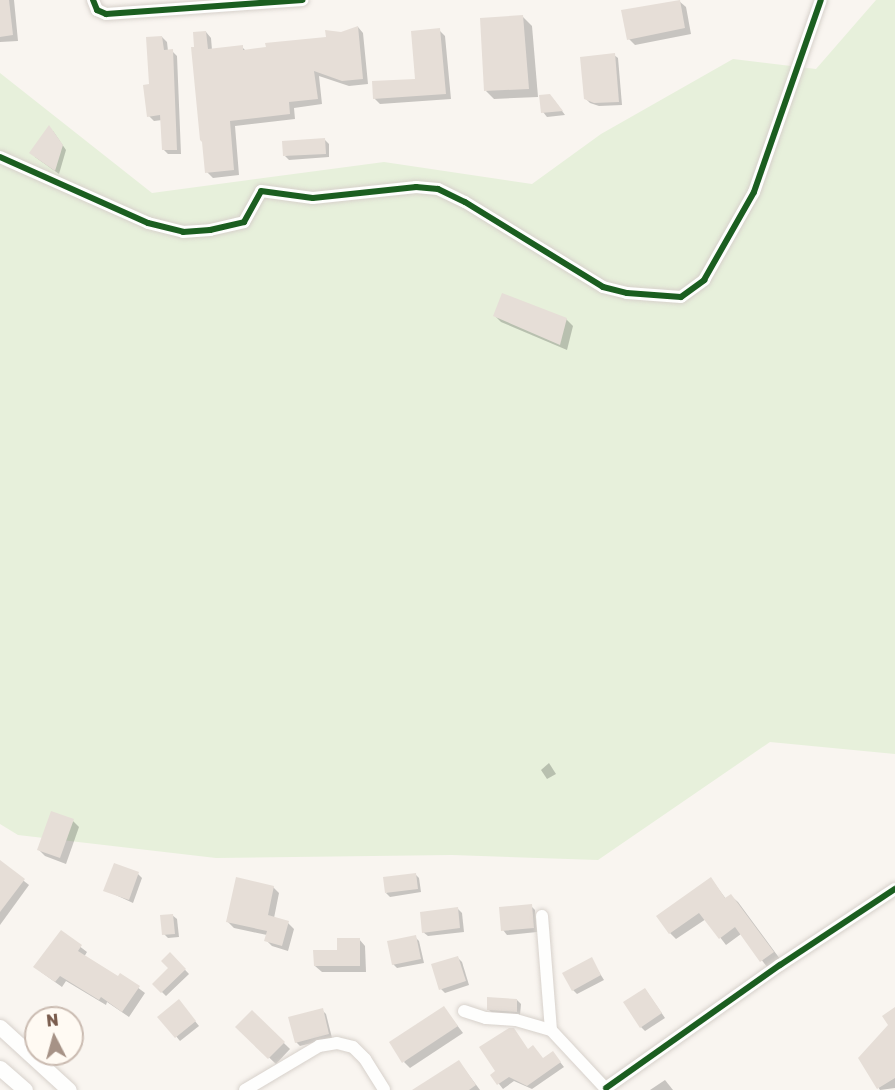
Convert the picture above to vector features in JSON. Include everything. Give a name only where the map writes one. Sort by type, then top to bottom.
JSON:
[{"type":"street","points":[[93,0],[97,10],[106,14],[296,0]]},
{"type":"street","points":[[0,157],[148,223],[183,232],[210,230],[244,222],[261,191],[313,198],[416,187],[438,189],[465,202],[603,287],[627,293],[681,297],[705,280],[754,192],[821,0]]},
{"type":"street","points":[[465,1011],[486,1018],[516,1020],[551,1030],[606,1089],[780,965],[895,889]]},
{"type":"street","points":[[542,916],[551,1030]]},
{"type":"street","points":[[0,1028],[69,1090]]},
{"type":"street","points":[[245,1090],[319,1046],[337,1043],[353,1047],[365,1059],[384,1090]]},
{"type":"street","points":[[0,1068],[25,1090]]},
{"type":"green space","points":[[876,0],[895,0],[895,754],[770,742],[598,860],[452,855],[216,858],[18,835],[0,824],[0,73],[152,193],[384,162],[532,184],[601,134],[733,59],[816,69]]},
{"type":"building","points":[[0,0],[9,0],[13,35],[0,37]]},
{"type":"building","points":[[680,0],[685,28],[627,40],[621,10]]},
{"type":"building","points":[[523,15],[529,89],[484,91],[480,18]]},
{"type":"building","points":[[358,26],[363,79],[342,81],[314,71],[318,99],[289,102],[290,114],[230,121],[234,170],[205,173],[191,47],[194,47],[193,32],[206,31],[208,49],[243,45],[243,50],[266,47],[265,43],[326,37],[325,30],[341,32]]},
{"type":"building","points":[[440,28],[446,94],[373,99],[372,81],[415,79],[411,31]]},
{"type":"building","points":[[162,36],[164,50],[173,49],[177,150],[162,150],[160,115],[147,117],[143,85],[149,84],[146,37]]},
{"type":"building","points":[[615,53],[619,102],[594,103],[584,99],[580,57]]},
{"type":"building","points":[[550,94],[563,111],[541,113],[539,95]]},
{"type":"building","points":[[49,125],[63,145],[55,171],[29,153]]},
{"type":"building","points":[[325,138],[326,154],[283,156],[282,141]]},
{"type":"building","points":[[502,293],[567,318],[560,345],[493,316]]},
{"type":"building","points":[[51,811],[74,819],[60,858],[37,850]]},
{"type":"building","points":[[0,860],[25,879],[0,912]]},
{"type":"building","points":[[114,863],[139,872],[129,900],[103,891]]},
{"type":"building","points":[[416,873],[418,889],[385,893],[383,877]]},
{"type":"building","points":[[236,877],[274,886],[268,915],[289,921],[282,946],[264,941],[267,931],[226,922]]},
{"type":"building","points":[[711,877],[725,898],[731,894],[774,952],[760,962],[735,927],[719,939],[699,913],[669,934],[656,916]]},
{"type":"building","points":[[532,904],[534,928],[501,931],[499,907]]},
{"type":"building","points":[[458,907],[460,928],[422,933],[420,912]]},
{"type":"building","points":[[173,914],[175,934],[162,935],[160,915]]},
{"type":"building","points":[[61,930],[82,945],[78,951],[118,976],[120,973],[140,986],[122,1012],[101,997],[99,1000],[60,976],[55,982],[33,967]]},
{"type":"building","points":[[416,935],[421,959],[392,965],[387,941]]},
{"type":"building","points":[[337,938],[360,938],[360,966],[314,966],[313,950],[337,950]]},
{"type":"building","points":[[170,952],[186,969],[161,993],[152,984],[168,968],[161,961]]},
{"type":"building","points":[[458,956],[466,981],[439,990],[431,964]]},
{"type":"building","points":[[592,957],[601,975],[572,991],[562,973]]},
{"type":"building","points":[[645,988],[662,1013],[640,1028],[623,1002]]},
{"type":"building","points":[[487,997],[517,999],[517,1012],[487,1010]]},
{"type":"building","points":[[179,999],[196,1021],[175,1038],[157,1017]]},
{"type":"building","points":[[444,1006],[458,1026],[402,1063],[389,1042]]},
{"type":"building","points":[[895,1007],[895,1078],[877,1089],[858,1058],[888,1025],[882,1016]]},
{"type":"building","points":[[323,1008],[329,1034],[295,1043],[288,1017]]},
{"type":"building","points":[[252,1010],[285,1042],[268,1059],[235,1027]]},
{"type":"building","points":[[509,1028],[514,1028],[528,1049],[533,1045],[543,1058],[553,1051],[561,1062],[527,1086],[509,1077],[497,1085],[490,1075],[495,1071],[479,1047]]},
{"type":"building","points":[[459,1060],[476,1085],[469,1090],[412,1090]]},
{"type":"cycle path","points":[[93,0],[97,10],[106,14],[303,0]]},
{"type":"cycle path","points":[[0,157],[148,223],[183,232],[210,230],[244,222],[261,191],[313,198],[416,187],[438,189],[465,202],[603,287],[627,293],[681,297],[704,280],[754,192],[821,0]]},
{"type":"cycle path","points":[[606,1088],[780,965],[895,889]]}]
